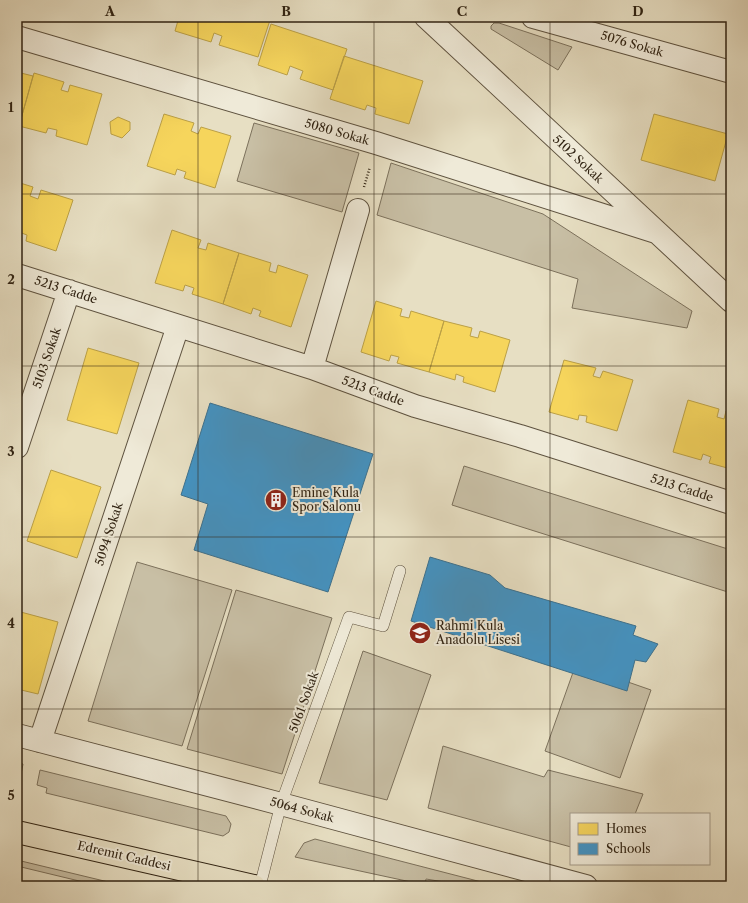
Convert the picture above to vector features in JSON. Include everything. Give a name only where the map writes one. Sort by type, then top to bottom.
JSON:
[{"type":"highway","name":"Edremit Caddesi","points":[[17,832],[254,886]]},
{"type":"street","name":"5102 Sokak","points":[[426,17],[731,301]]},
{"type":"street","name":"5076 Sokak","points":[[533,17],[731,72]]},
{"type":"street","name":"5080 Sokak","points":[[17,37],[376,143],[656,232]]},
{"type":"street","points":[[312,368],[358,210]]},
{"type":"street","name":"5213 Cadde","points":[[17,275],[312,368],[415,406],[520,436],[731,504]]},
{"type":"street","name":"5103 Sokak","points":[[17,447],[69,291]]},
{"type":"street","name":"5094 Sokak","points":[[40,741],[178,326]]},
{"type":"street","name":"5064 Sokak","points":[[17,735],[586,886]]},
{"type":"lane","name":"5061 Sokak","points":[[260,886],[280,804],[349,617],[382,626],[400,571]]},
{"type":"path","points":[[358,210],[370,166]]},
{"type":"shaded area","points":[[494,23],[499,23],[572,47],[558,70],[491,29],[491,26]]},
{"type":"shaded area","points":[[254,123],[359,153],[342,212],[237,181]]},
{"type":"shaded area","points":[[391,163],[543,214],[692,311],[687,328],[572,308],[578,279],[377,215]]},
{"type":"shaded area","points":[[464,466],[731,550],[731,593],[452,505]]},
{"type":"shaded area","points":[[137,562],[232,590],[182,746],[88,721]]},
{"type":"shaded area","points":[[236,590],[332,618],[282,774],[187,749]]},
{"type":"shaded area","points":[[363,651],[431,675],[387,800],[319,783]]},
{"type":"shaded area","points":[[576,664],[651,690],[620,778],[545,751]]},
{"type":"shaded area","points":[[443,746],[544,777],[548,770],[643,794],[635,813],[570,813],[570,847],[428,808]]},
{"type":"shaded area","points":[[17,762],[23,764],[20,780],[17,780]]},
{"type":"shaded area","points":[[40,770],[226,816],[231,824],[229,832],[223,836],[46,793],[47,788],[37,785]]},
{"type":"shaded area","points":[[315,839],[497,886],[468,886],[426,879],[425,885],[295,857],[304,843]]},
{"type":"shaded area","points":[[17,860],[125,886],[100,886],[17,866]]},
{"type":"building: Homes","points":[[179,17],[271,17],[258,57],[219,45],[222,36],[214,33],[211,42],[175,31]]},
{"type":"building: Homes","points":[[718,17],[731,17],[731,21]]},
{"type":"building: Homes","points":[[271,24],[347,49],[333,90],[300,79],[303,71],[290,66],[287,75],[258,65]]},
{"type":"building: Homes","points":[[344,56],[423,81],[409,124],[375,114],[376,108],[367,105],[365,110],[330,99]]},
{"type":"building: Homes","points":[[17,72],[33,76],[19,126],[17,125]]},
{"type":"building: Homes","points":[[34,73],[64,82],[61,90],[68,92],[70,85],[102,94],[87,145],[56,136],[57,130],[48,128],[46,133],[19,126]]},
{"type":"building: Homes","points":[[164,114],[194,123],[191,131],[198,134],[201,127],[231,136],[215,188],[184,178],[186,172],[177,169],[175,175],[147,166]]},
{"type":"building: Homes","points":[[654,114],[728,134],[715,181],[641,160]]},
{"type":"building: Homes","points":[[118,117],[130,122],[130,130],[122,138],[111,134],[110,122]]},
{"type":"building: Homes","points":[[17,182],[33,187],[30,196],[38,199],[41,190],[73,200],[56,251],[26,241],[27,235],[19,232],[17,237]]},
{"type":"building: Homes","points":[[172,230],[201,240],[198,248],[206,250],[208,243],[239,253],[223,304],[192,294],[194,288],[185,285],[183,291],[155,283]]},
{"type":"building: Homes","points":[[239,253],[271,263],[269,271],[276,273],[278,265],[308,275],[291,327],[259,316],[261,311],[253,308],[251,314],[223,304]]},
{"type":"building: Homes","points":[[376,301],[402,309],[400,316],[409,318],[411,311],[444,321],[429,372],[397,363],[399,357],[391,355],[389,361],[361,352]]},
{"type":"building: Homes","points":[[17,319],[21,320],[17,332]]},
{"type":"building: Homes","points":[[444,321],[472,328],[470,336],[478,338],[480,331],[510,340],[495,392],[463,382],[464,377],[456,374],[455,380],[429,372]]},
{"type":"building: Homes","points":[[88,348],[139,363],[117,434],[67,420]]},
{"type":"building: Homes","points":[[564,360],[596,368],[593,376],[600,378],[603,371],[633,380],[617,431],[586,422],[587,416],[579,415],[578,420],[549,412]]},
{"type":"building: Homes","points":[[688,400],[719,409],[717,417],[724,419],[726,411],[731,412],[731,469],[709,463],[711,457],[703,454],[701,460],[673,452]]},
{"type":"building: Homes","points":[[51,470],[101,487],[77,558],[27,541]]},
{"type":"building: Homes","points":[[17,611],[58,622],[38,694],[17,689]]},
{"type":"building: Schools","name":"Emine Kula Spor Salonu","points":[[210,403],[373,454],[328,592],[194,550],[208,504],[181,495]]},
{"type":"building: Schools","name":"Rahmi Kula Anadolu Lisesi","points":[[430,557],[490,575],[505,588],[636,626],[633,635],[658,644],[646,662],[635,660],[627,691],[411,621]]},
{"type":"place","name":"Emine Kula Spor Salonu","points":[[276,500]]},
{"type":"place","name":"Rahmi Kula Anadolu Lisesi","points":[[420,633]]}]
